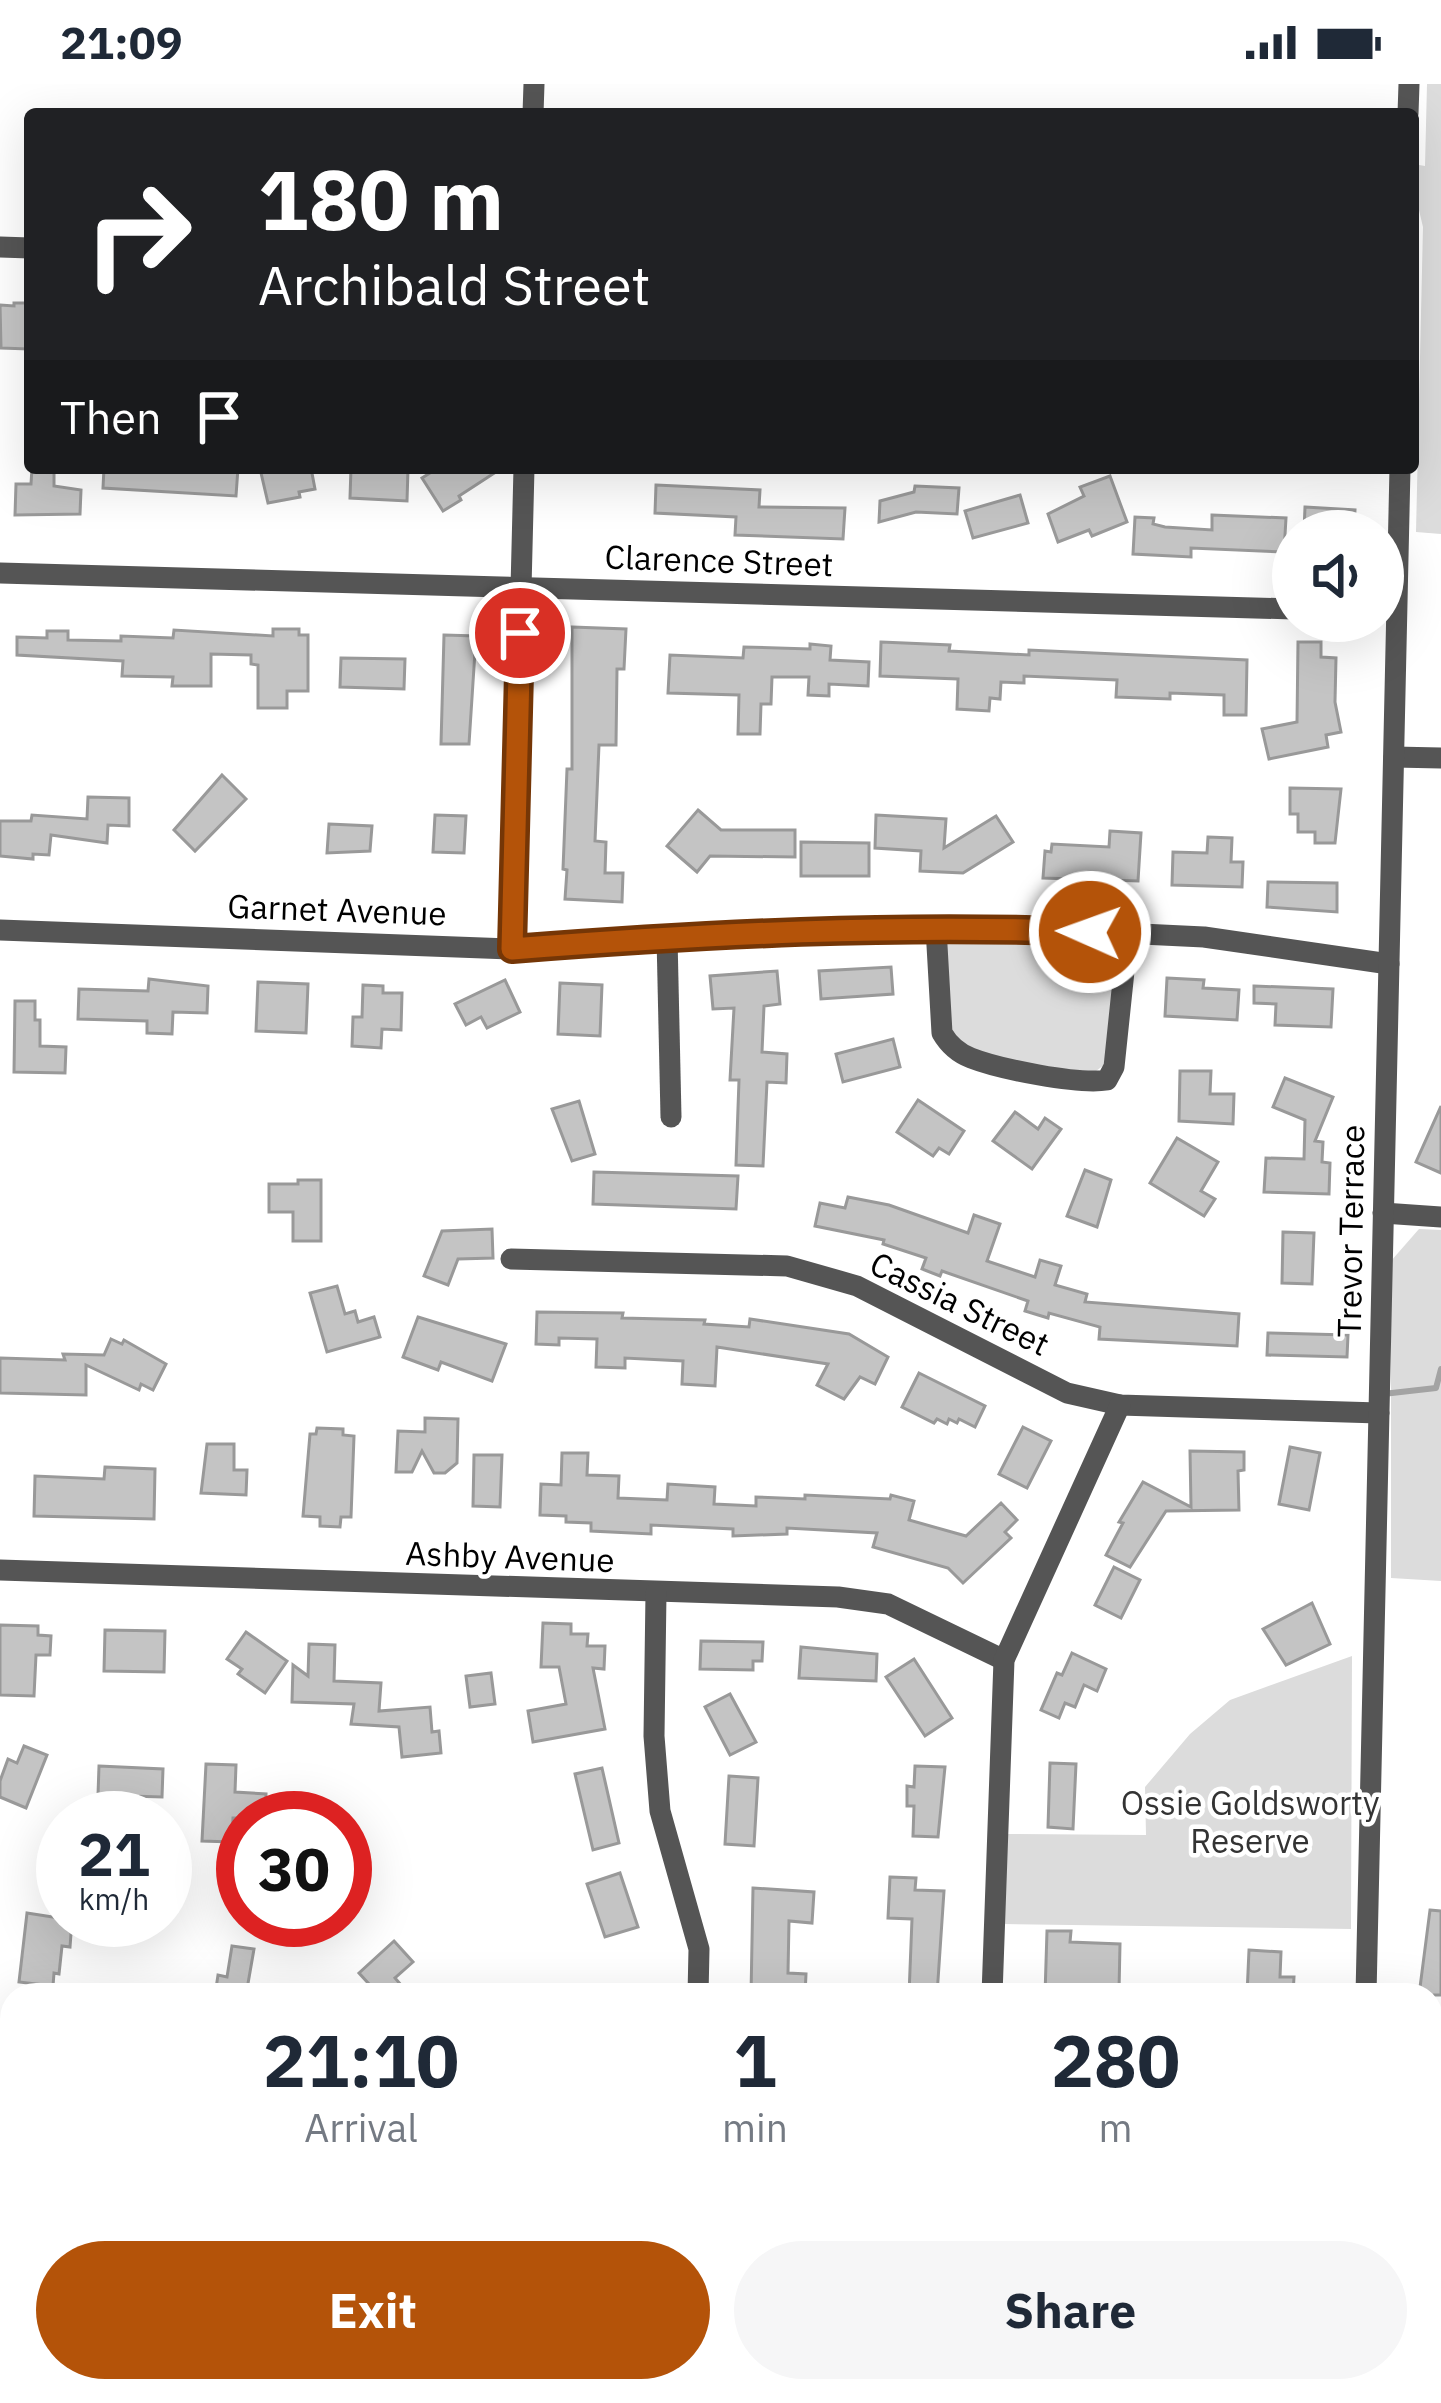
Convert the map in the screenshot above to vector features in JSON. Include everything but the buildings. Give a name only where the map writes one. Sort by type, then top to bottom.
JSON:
[{"type":"street","points":[[512,949],[524,474]]},
{"type":"street","name":"Trevor Terrace","points":[[1397,510],[1400,474]]},
{"type":"street","name":"Clarence Street","points":[[0,573],[1272,608]]},
{"type":"street","name":"Trevor Terrace","points":[[1366,1983],[1394,758],[1391,642]]},
{"type":"street","points":[[1394,758],[1441,758]]},
{"type":"street","points":[[936,928],[942,1033],[951,1046],[972,1058],[1088,1084],[1107,1080],[1114,1067],[1128,933]]},
{"type":"street","name":"Garnet Avenue","points":[[0,930],[512,949],[936,928],[1204,937],[1389,964]]},
{"type":"street","points":[[667,938],[671,1117]]},
{"type":"street","points":[[1383,1213],[1441,1217]]},
{"type":"street","name":"Cassia Street","points":[[511,1259],[788,1266],[857,1286],[1067,1393],[1120,1405],[1379,1413]]},
{"type":"street","points":[[992,1983],[1004,1660],[1120,1405]]},
{"type":"street","name":"Ashby Avenue","points":[[0,1570],[838,1597],[888,1604],[1004,1660]]},
{"type":"street","points":[[656,1593],[654,1736],[660,1811],[699,1949],[698,1983]]},
{"type":"green space","points":[[1427,84],[1441,84],[1441,534],[1416,532],[1423,227],[1419,165],[1425,166]]},
{"type":"green space","points":[[943,934],[1122,939],[1108,1062],[1088,1077],[989,1055],[955,1039],[947,1029],[944,1009]]},
{"type":"green space","points":[[1419,1229],[1441,1230],[1441,1581],[1391,1578],[1391,1261]]},
{"type":"green space","name":"Ossie Goldsworty Reserve","points":[[1352,1656],[1351,1929],[1002,1924],[1006,1834],[1146,1835],[1145,1787],[1190,1734],[1230,1700]]},
{"type":"waterway","points":[[1383,1394],[1436,1388],[1441,1369]]},
{"type":"route","points":[[520,633],[512,949],[726,934],[936,928],[1090,932]]}]
